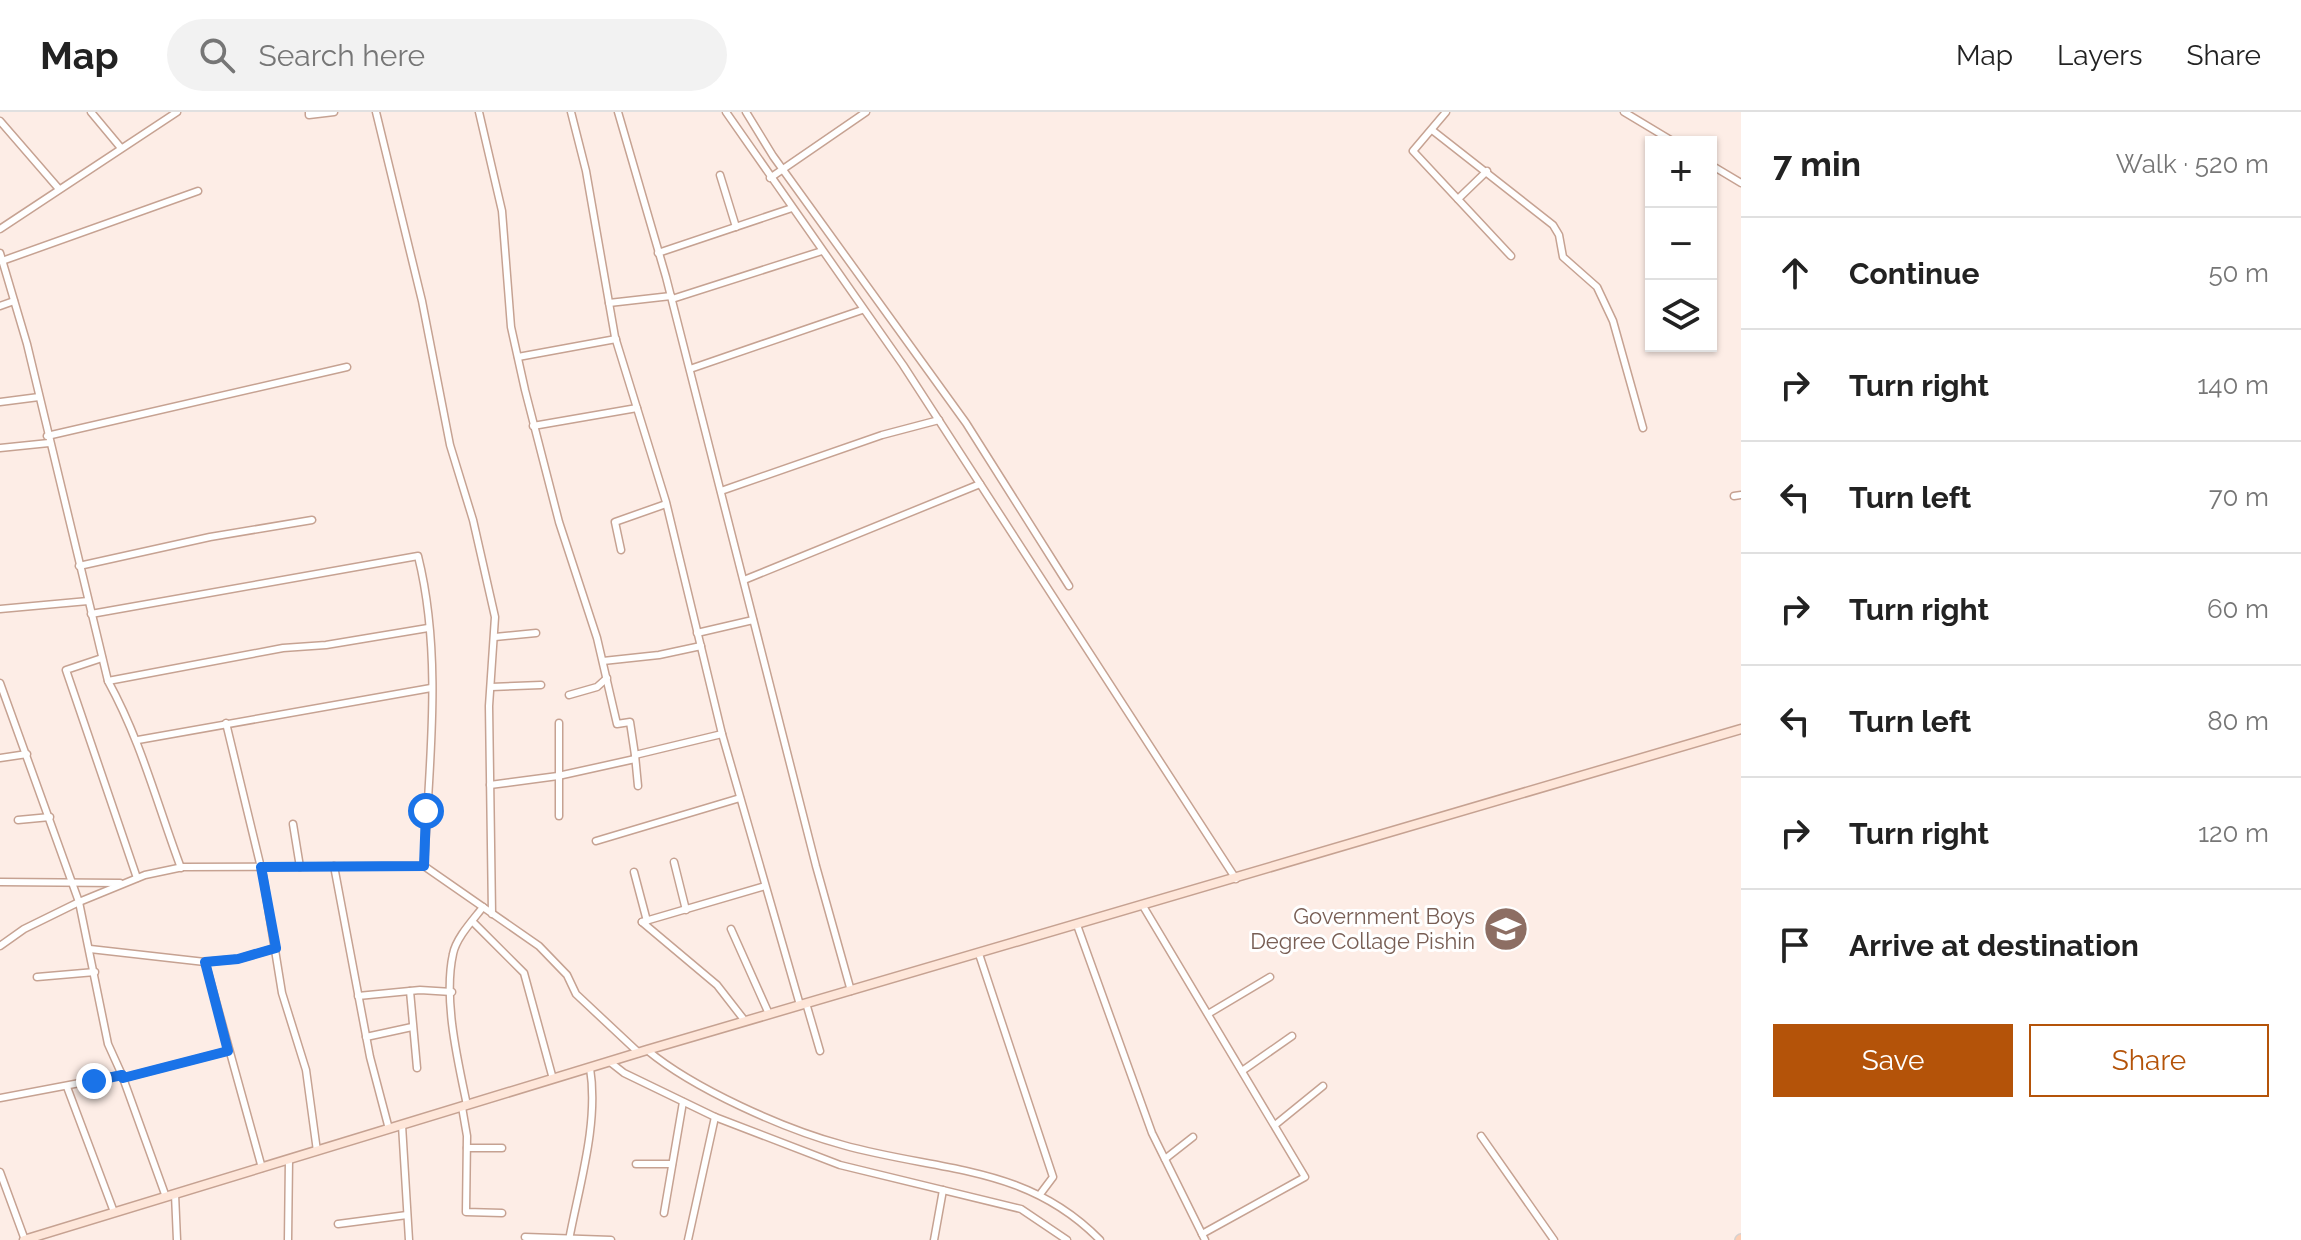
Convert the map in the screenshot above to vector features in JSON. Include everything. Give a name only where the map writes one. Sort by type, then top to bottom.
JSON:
[{"type":"main road","points":[[24,1240],[52,1236],[114,1212],[643,1051],[1741,729]]},
{"type":"street","points":[[91,112],[121,148]]},
{"type":"street","points":[[0,229],[177,112]]},
{"type":"street","points":[[309,112],[309,115],[334,112]]},
{"type":"street","points":[[376,112],[422,301],[450,445],[489,583],[495,637],[491,687],[492,914]]},
{"type":"street","points":[[479,112],[502,211],[511,327],[533,426],[603,661],[617,724],[630,722],[638,786]]},
{"type":"street","points":[[571,112],[586,171],[616,339],[666,504],[722,734],[765,886],[820,1051]]},
{"type":"street","points":[[618,112],[672,298],[851,991]]},
{"type":"street","points":[[726,112],[939,420],[1236,879]]},
{"type":"street","points":[[746,112],[966,423],[1069,586]]},
{"type":"street","points":[[770,178],[866,112]]},
{"type":"street","points":[[1446,112],[1413,151],[1511,256]]},
{"type":"street","points":[[1624,112],[1664,136]]},
{"type":"street","points":[[0,121],[59,189]]},
{"type":"street","points":[[1432,130],[1553,225],[1559,235],[1563,257],[1600,292],[1622,345],[1643,428]]},
{"type":"street","points":[[1717,169],[1741,183]]},
{"type":"street","points":[[1458,199],[1487,171]]},
{"type":"street","points":[[720,175],[736,227]]},
{"type":"street","points":[[181,868],[138,740],[108,681],[39,397],[1,257],[198,191]]},
{"type":"street","points":[[658,253],[792,208]]},
{"type":"street","points":[[609,303],[672,298],[822,251]]},
{"type":"street","points":[[0,306],[14,301]]},
{"type":"street","points":[[690,369],[862,310]]},
{"type":"street","points":[[518,357],[616,339]]},
{"type":"street","points":[[0,448],[347,367]]},
{"type":"street","points":[[0,402],[39,397]]},
{"type":"street","points":[[533,426],[637,408]]},
{"type":"street","points":[[721,491],[882,435],[939,420]]},
{"type":"street","points":[[744,580],[980,484]]},
{"type":"street","points":[[621,550],[615,522],[666,504]]},
{"type":"street","points":[[79,566],[210,537],[312,520]]},
{"type":"street","points":[[91,614],[418,556],[424,583],[431,688],[424,866]]},
{"type":"street","points":[[0,609],[88,601]]},
{"type":"street","points":[[697,633],[753,620]]},
{"type":"street","points":[[108,681],[283,648],[326,645],[428,628]]},
{"type":"street","points":[[495,637],[536,633]]},
{"type":"street","points":[[603,661],[659,655],[701,646]]},
{"type":"street","points":[[102,658],[66,670],[137,878]]},
{"type":"street","points":[[569,695],[597,687],[607,678]]},
{"type":"street","points":[[0,683],[79,902],[108,1044],[171,1195],[177,1240]]},
{"type":"street","points":[[491,687],[541,685]]},
{"type":"street","points":[[138,740],[431,688]]},
{"type":"street","points":[[226,723],[261,867],[282,993],[306,1070],[317,1151]]},
{"type":"street","points":[[559,723],[559,816]]},
{"type":"street","points":[[490,785],[558,776],[722,734]]},
{"type":"street","points":[[0,758],[27,754]]},
{"type":"street","points":[[596,841],[740,798]]},
{"type":"street","points":[[18,820],[50,817]]},
{"type":"street","points":[[293,824],[300,867]]},
{"type":"street","points":[[674,862],[686,910]]},
{"type":"street","points":[[334,866],[366,1037],[389,1129]]},
{"type":"street","points":[[0,946],[24,929],[79,902],[137,878],[181,868],[424,866],[545,951],[567,975],[576,994],[643,1051],[672,1070],[755,1111],[841,1145],[1001,1179],[1041,1193],[1078,1218],[1100,1240]]},
{"type":"street","points":[[634,872],[647,921]]},
{"type":"street","points":[[0,882],[123,884]]},
{"type":"street","points":[[745,1021],[717,985],[642,922],[765,886]]},
{"type":"street","points":[[1077,925],[1152,1133],[1204,1237],[1305,1177],[1143,906]]},
{"type":"street","points":[[482,908],[453,953],[452,992],[467,1148],[466,1212],[502,1213]]},
{"type":"street","points":[[474,920],[529,981],[553,1079]]},
{"type":"street","points":[[731,929],[769,1014]]},
{"type":"street","points":[[90,949],[205,962],[238,959],[276,948]]},
{"type":"street","points":[[979,954],[1053,1177],[1041,1193]]},
{"type":"street","points":[[205,962],[262,1168]]},
{"type":"street","points":[[37,977],[95,972]]},
{"type":"street","points":[[1208,1014],[1270,977]]},
{"type":"street","points":[[358,996],[410,991],[452,992]]},
{"type":"street","points":[[410,991],[417,1068]]},
{"type":"street","points":[[366,1037],[412,1027]]},
{"type":"street","points":[[1242,1071],[1292,1036]]},
{"type":"street","points":[[0,1098],[122,1076],[228,1051]]},
{"type":"street","points":[[610,1062],[624,1073],[715,1117],[840,1165],[1021,1209],[1056,1236],[1067,1240]]},
{"type":"street","points":[[569,1239],[585,1154],[593,1086],[590,1068]]},
{"type":"street","points":[[1275,1125],[1323,1086]]},
{"type":"street","points":[[67,1087],[114,1212]]},
{"type":"street","points":[[664,1213],[683,1102]]},
{"type":"street","points":[[688,1240],[715,1117]]},
{"type":"street","points":[[402,1125],[409,1240]]},
{"type":"street","points":[[1481,1136],[1554,1240]]},
{"type":"street","points":[[1165,1159],[1193,1137]]},
{"type":"street","points":[[467,1148],[502,1148]]},
{"type":"street","points":[[288,1240],[289,1159]]},
{"type":"street","points":[[636,1164],[672,1164]]},
{"type":"street","points":[[0,1172],[24,1240]]},
{"type":"street","points":[[934,1240],[943,1190]]},
{"type":"street","points":[[338,1224],[407,1215]]},
{"type":"street","points":[[525,1237],[611,1240]]},
{"type":"place","name":"Government Boys Degree Collage Pishin","points":[[1506,929]]},
{"type":"route","points":[[94,1081],[122,1075],[123,1078],[228,1051],[205,962],[238,959],[276,948],[261,867],[424,866],[426,811]]}]
